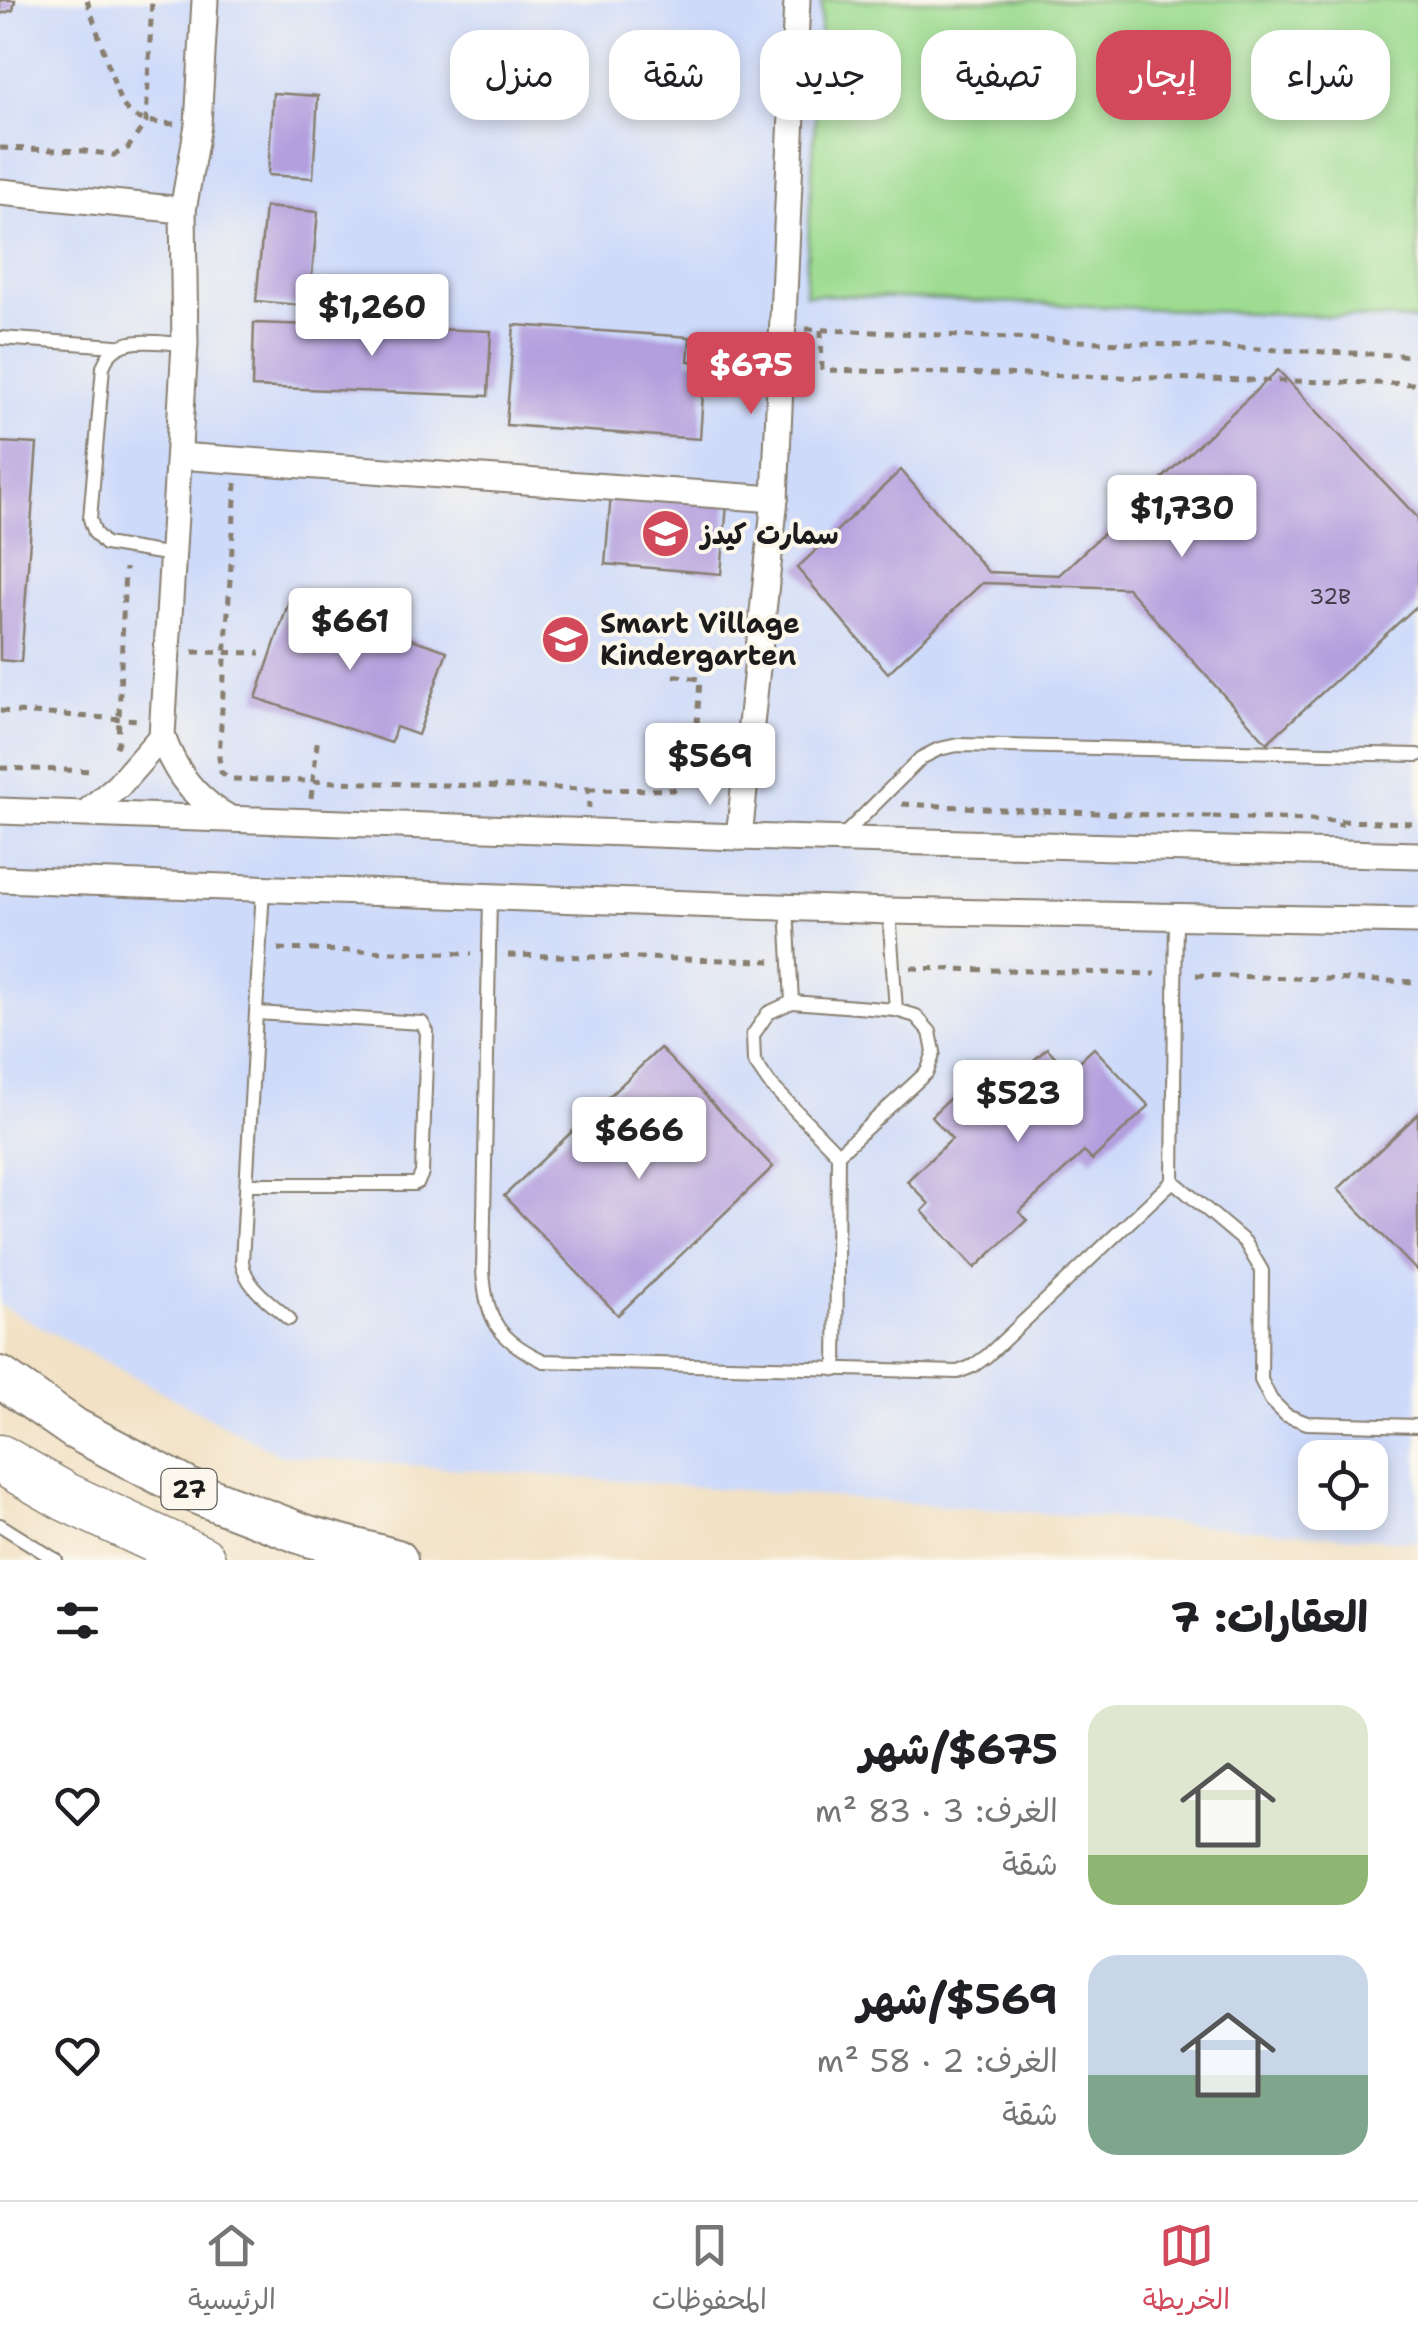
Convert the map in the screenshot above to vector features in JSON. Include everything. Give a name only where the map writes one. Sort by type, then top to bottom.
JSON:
[{"type":"highway","name":"27","points":[[0,1459],[66,1497],[201,1560]]},
{"type":"main road","name":"27","points":[[0,1378],[75,1429],[198,1494],[308,1536],[398,1560]]},
{"type":"street","points":[[206,0],[198,125],[183,210],[185,344],[162,728],[169,754],[188,785],[230,818]]},
{"type":"street","points":[[739,837],[775,499],[797,0]]},
{"type":"street","points":[[0,192],[183,210]]},
{"type":"street","points":[[179,456],[775,499]]},
{"type":"street","points":[[86,813],[118,786],[162,728]]},
{"type":"street","points":[[0,811],[739,837],[1418,855]]},
{"type":"street","points":[[0,879],[889,911],[1418,921]]},
{"type":"lane","points":[[0,338],[116,346],[130,342],[185,344]]},
{"type":"lane","points":[[116,346],[106,356],[103,367],[90,519],[105,544],[172,556]]},
{"type":"lane","points":[[839,840],[921,758],[958,745],[1418,756]]},
{"type":"lane","points":[[263,888],[242,1262],[252,1286],[289,1319]]},
{"type":"lane","points":[[490,896],[483,1271],[485,1301],[496,1328],[517,1348],[544,1361],[836,1370],[941,1373],[974,1366],[1173,1182],[1176,916]]},
{"type":"lane","points":[[787,907],[792,1002]]},
{"type":"lane","points":[[889,911],[896,1010]]},
{"type":"lane","points":[[836,1370],[838,1154],[769,1083],[754,1061],[753,1035],[768,1013],[792,1002],[896,1010],[916,1016],[930,1032],[934,1052],[927,1072],[838,1154]]},
{"type":"lane","points":[[246,1184],[414,1184],[422,1173],[427,1032],[422,1023],[256,1013]]},
{"type":"lane","points":[[1173,1182],[1244,1242],[1262,1272],[1262,1380],[1271,1400],[1286,1415],[1306,1424],[1418,1426]]},
{"type":"lane","points":[[0,1525],[56,1560]]},
{"type":"path","points":[[87,0],[120,102],[127,112],[146,122],[198,125]]},
{"type":"path","points":[[0,148],[114,156],[128,148],[146,122],[152,0]]},
{"type":"path","points":[[783,328],[1418,356]]},
{"type":"path","points":[[822,330],[822,370],[1418,384]]},
{"type":"path","points":[[238,460],[219,757],[221,772],[230,779],[673,790],[686,784],[694,769],[700,679],[670,674]]},
{"type":"path","points":[[114,752],[118,742],[126,550]]},
{"type":"path","points":[[168,652],[260,653]]},
{"type":"path","points":[[0,710],[117,719],[162,728]]},
{"type":"path","points":[[309,820],[318,735]]},
{"type":"path","points":[[0,768],[90,772],[100,767]]},
{"type":"path","points":[[588,789],[589,831]]},
{"type":"path","points":[[874,803],[1214,817],[1212,850]]},
{"type":"path","points":[[1041,845],[1042,811]]},
{"type":"path","points":[[1340,821],[1418,823]]},
{"type":"path","points":[[260,949],[790,962]]},
{"type":"shaded area","points":[[0,0],[1418,0],[1418,1542],[280,1455],[0,1305]]},
{"type":"green space","points":[[822,0],[1418,0],[1418,320],[805,294],[815,120],[901,120],[901,30],[820,30]]},
{"type":"building","points":[[0,0],[15,0],[13,10],[0,14]]},
{"type":"building","points":[[273,93],[318,96],[313,178],[268,175]]},
{"type":"building","points":[[265,207],[318,212],[309,306],[256,301]]},
{"type":"building","points":[[254,323],[491,331],[488,396],[252,387]]},
{"type":"building","points":[[514,325],[690,337],[688,361],[705,363],[700,439],[506,425]]},
{"type":"building","points":[[1278,370],[1418,518],[1418,605],[1267,743],[1127,588],[982,583],[888,673],[797,568],[901,470],[988,572],[1059,575]]},
{"type":"building","points":[[0,442],[37,444],[21,662],[0,660]]},
{"type":"building","name":"سمارت كيدز","points":[[611,494],[727,504],[721,574],[605,564]]},
{"type":"building","points":[[290,598],[447,651],[418,735],[396,727],[391,743],[256,698]]},
{"type":"building","points":[[660,1048],[773,1167],[618,1315],[504,1196]]},
{"type":"building","points":[[1047,1048],[1069,1071],[1094,1048],[1149,1106],[1092,1160],[1084,1152],[1019,1212],[1027,1220],[975,1268],[922,1211],[929,1204],[907,1181],[952,1139],[931,1116],[983,1067],[1003,1089]]},
{"type":"building","points":[[1418,1114],[1418,1272],[1338,1189]]},
{"type":"place","name":"سمارت كيدز","points":[[666,534]]},
{"type":"place","name":"Smart Village Kindergarten","points":[[565,639]]}]
